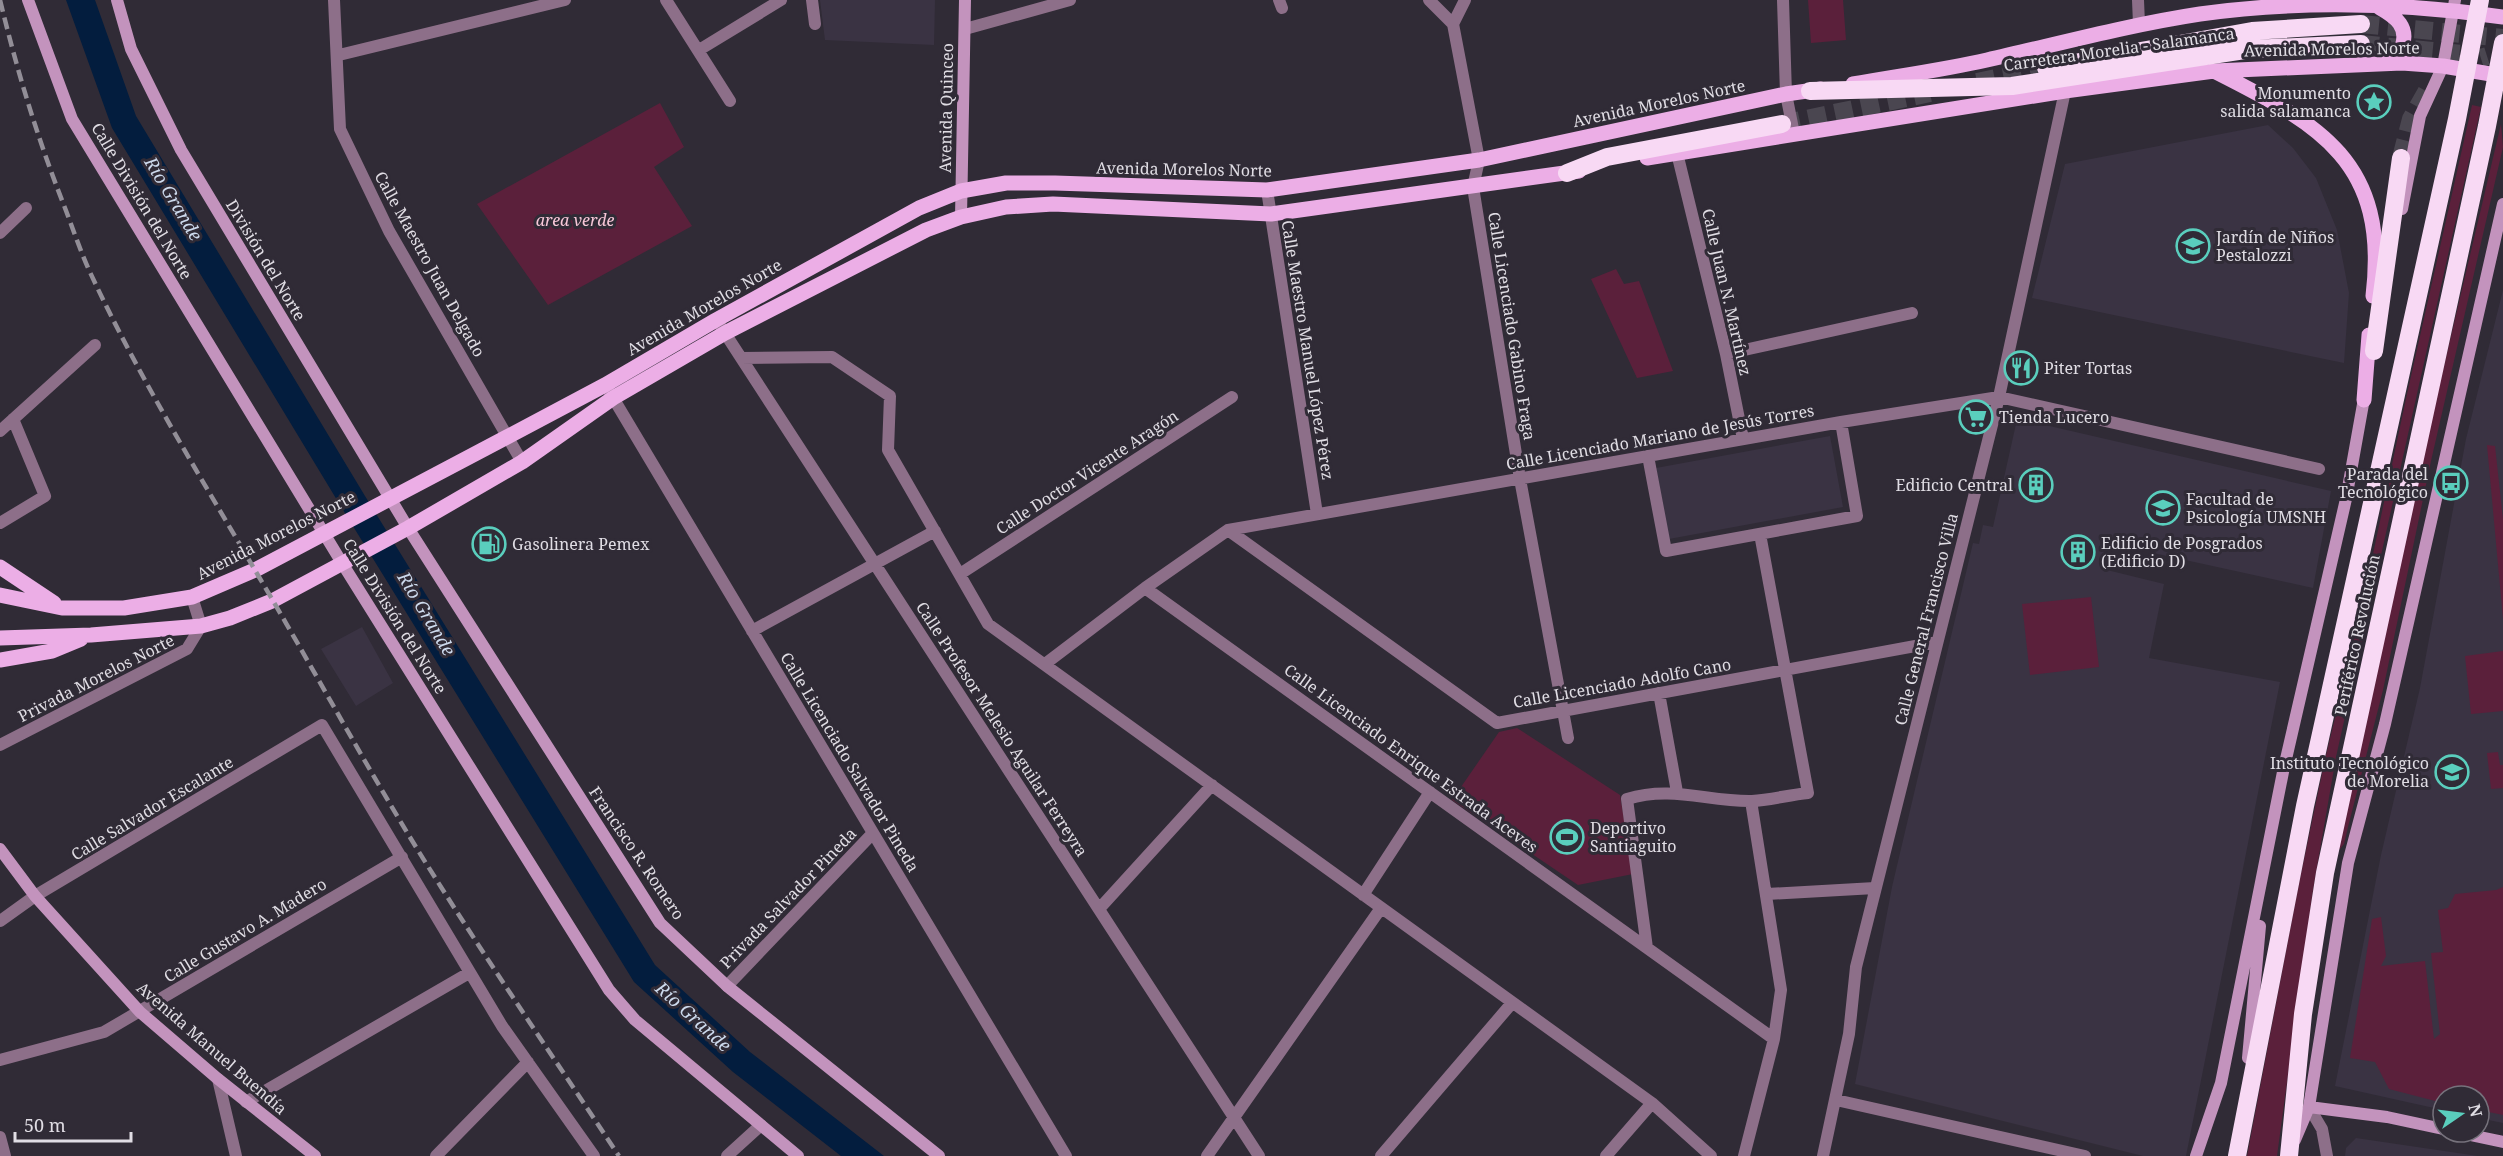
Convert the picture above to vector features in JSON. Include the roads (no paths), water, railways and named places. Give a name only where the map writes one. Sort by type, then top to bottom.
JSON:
[{"type":"highway","name":"Periférico Revolución","points":[[2237,1156],[2305,806],[2457,118],[2480,0]]},
{"type":"highway","name":"Carretera Morelia - Salamanca","points":[[2046,68],[2252,31],[2361,24]]},
{"type":"highway","name":"Periférico Revolución","points":[[2289,1155],[2303,1014],[2325,873],[2503,43]]},
{"type":"highway","name":"Carretera Morelia - Salamanca","points":[[1810,91],[2012,86],[2251,49],[2361,44]]},
{"type":"highway","points":[[1567,173],[1607,157],[1788,129]]},
{"type":"highway","points":[[2374,351],[2401,158]]},
{"type":"main road","name":"Calle División del Norte","points":[[28,0],[72,119],[342,563],[609,990],[635,1020],[798,1156]]},
{"type":"main road","name":"División del Norte","points":[[117,0],[131,49],[181,150],[390,498],[401,531]]},
{"type":"main road","name":"Avenida Quinceo","points":[[961,217],[965,0]]},
{"type":"main road","name":"Avenida Morelos Norte","points":[[0,638],[91,635],[201,626],[230,618],[272,601],[522,462],[609,391],[716,320],[919,208],[961,191],[1006,183],[1267,190],[1479,160],[1786,94],[1984,60],[2139,24],[2202,14],[2290,6],[2409,4],[2454,5],[2503,17]]},
{"type":"main road","points":[[2196,1156],[2221,1083],[2283,772],[2352,467],[2420,116],[2443,66],[2454,5]]},
{"type":"main road","points":[[2377,6],[2395,16],[2404,30],[2402,47],[2384,63]]},
{"type":"main road","name":"Avenida Morelos Norte","points":[[0,595],[62,608],[124,608],[192,597],[255,570],[507,437],[609,391],[926,230],[961,217],[1005,207],[1053,204],[1270,214],[1567,173],[1677,153],[1788,129],[2214,71],[2384,63],[2443,66],[2503,76]]},
{"type":"main road","points":[[2214,71],[2302,119],[2352,167],[2366,194],[2374,222],[2377,264],[2365,363],[2364,400]]},
{"type":"main road","points":[[2289,1155],[2309,1107],[2348,863],[2385,724],[2503,204]]},
{"type":"main road","name":"Francisco R. Romero","points":[[401,531],[660,923],[727,986],[939,1156]]},
{"type":"main road","points":[[0,567],[62,608]]},
{"type":"main road","points":[[0,660],[52,651],[91,635]]},
{"type":"main road","name":"Avenida Manuel Buendía","points":[[0,849],[35,896],[140,1012],[218,1079],[315,1156]]},
{"type":"main road","name":"Periférico Revolución","points":[[2242,1127],[2264,871]]},
{"type":"main road","points":[[2309,1107],[2387,1117],[2431,1126]]},
{"type":"street","name":"Calle Maestro Juan Delgado","points":[[334,0],[339,55],[340,129],[389,231],[522,462]]},
{"type":"street","points":[[339,55],[565,0]]},
{"type":"street","points":[[666,0],[730,101]]},
{"type":"street","points":[[699,50],[782,0]]},
{"type":"street","points":[[812,0],[814,24]]},
{"type":"street","points":[[965,29],[1070,0]]},
{"type":"street","points":[[1429,0],[1453,24],[1479,160]]},
{"type":"street","points":[[1453,24],[1465,0]]},
{"type":"street","points":[[1783,0],[1788,129]]},
{"type":"street","points":[[2138,0],[2139,24]]},
{"type":"street","name":"Calle General Francisco Villa","points":[[1823,1156],[1849,1034],[1856,967],[1999,397],[2065,91]]},
{"type":"street","name":"Calle Juan N. Martínez","points":[[1677,153],[1726,354],[1743,439]]},
{"type":"street","name":"Calle Licenciado Gabino Fraga","points":[[1479,160],[1473,187],[1520,479],[1568,738]]},
{"type":"street","name":"Calle Maestro Manuel López Pérez","points":[[1267,190],[1317,514]]},
{"type":"street","points":[[0,233],[26,208]]},
{"type":"street","points":[[1726,354],[1912,314]]},
{"type":"street","name":"Calle Profesor Melesio Aguilar Ferreyra","points":[[716,320],[1259,1156]]},
{"type":"street","points":[[0,431],[95,345]]},
{"type":"street","points":[[741,358],[831,357],[890,396],[888,450],[988,624],[1652,1103],[1711,1156]]},
{"type":"street","name":"Calle Licenciado Salvador Pineda","points":[[609,391],[1066,1156]]},
{"type":"street","name":"Calle Doctor Vicente Aragón","points":[[960,574],[1232,397]]},
{"type":"street","name":"Calle Licenciado Mariano de Jesús Torres","points":[[1045,664],[1145,588],[1228,530],[1841,422],[1999,397],[2319,469]]},
{"type":"street","points":[[0,523],[45,496],[13,419]]},
{"type":"street","points":[[1648,456],[1666,551],[1857,516],[1841,422]]},
{"type":"street","name":"Calle Licenciado Adolfo Cano","points":[[1228,530],[1497,723],[1937,642]]},
{"type":"street","points":[[752,631],[935,531]]},
{"type":"street","points":[[1647,948],[1627,799],[1647,793],[1677,792],[1751,801],[1808,793],[1760,534]]},
{"type":"street","name":"Calle Licenciado Enrique Estrada Aceves","points":[[1145,588],[1774,1039]]},
{"type":"street","points":[[192,597],[201,626]]},
{"type":"street","name":"Privada Morelos Norte","points":[[0,745],[187,649],[201,626]]},
{"type":"street","points":[[1659,693],[1677,792]]},
{"type":"street","name":"Calle Salvador Escalante","points":[[0,921],[35,896],[322,725],[402,857]]},
{"type":"street","points":[[1099,909],[1212,785]]},
{"type":"street","points":[[1363,895],[1430,792]]},
{"type":"street","points":[[1744,1156],[1774,1039],[1781,990],[1751,801]]},
{"type":"street","name":"Privada Salvador Pineda","points":[[727,986],[873,833]]},
{"type":"street","points":[[402,857],[502,1026],[594,1156]]},
{"type":"street","name":"Calle Gustavo A. Madero","points":[[0,1060],[104,1032],[402,857]]},
{"type":"street","points":[[1767,894],[1875,888]]},
{"type":"street","points":[[1207,1156],[1381,908]]},
{"type":"street","points":[[246,1102],[469,973]]},
{"type":"street","points":[[1381,1156],[1512,1003]]},
{"type":"street","points":[[436,1156],[528,1062]]},
{"type":"street","points":[[218,1079],[237,1156]]},
{"type":"street","points":[[1836,1100],[2085,1156]]},
{"type":"street","points":[[1606,1156],[1652,1103]]},
{"type":"street","points":[[2309,1107],[2322,1130],[2327,1156]]},
{"type":"street","points":[[727,1156],[761,1125]]},
{"type":"street","points":[[0,1137],[5,1156]]},
{"type":"water","name":"Río Grande","points":[[66,0],[95,0],[136,116],[365,496],[655,965],[750,1052],[884,1156],[841,1156],[733,1072],[634,982],[343,510],[112,128]]},
{"type":"tunnel","points":[[2361,24],[2503,38]]},
{"type":"tunnel","points":[[2361,44],[2463,54]]},
{"type":"tunnel","points":[[2455,66],[2487,56]]},
{"type":"tunnel","points":[[1977,82],[2046,68]]},
{"type":"tunnel","points":[[2401,158],[2411,119],[2429,87]]},
{"type":"tunnel","points":[[1782,124],[1930,93]]},
{"type":"railway","points":[[0,0],[29,105],[55,182],[89,270],[128,348],[192,463],[419,852],[619,1156]]},
{"type":"place","name":"Monumento salida salamanca","points":[[2374,102]]},
{"type":"place","name":"Jardín de Niños Pestalozzi","points":[[2193,246]]},
{"type":"place","name":"Piter Tortas","points":[[2021,368]]},
{"type":"place","name":"Tienda Lucero","points":[[1976,417]]},
{"type":"place","name":"Parada del Tecnológico","points":[[2451,483]]},
{"type":"place","name":"Edificio Central","points":[[2036,485]]},
{"type":"place","name":"Facultad de Psicología UMSNH","points":[[2163,508]]},
{"type":"place","name":"Gasolinera Pemex","points":[[489,544]]},
{"type":"place","name":"Edificio de Posgrados (Edificio D)","points":[[2078,552]]},
{"type":"place","name":"Instituto Tecnológico de Morelia","points":[[2452,772]]},
{"type":"place","name":"Deportivo Santiaguito","points":[[1567,837]]},
{"type":"park label","name":"area verde","points":[[575,220]]}]
